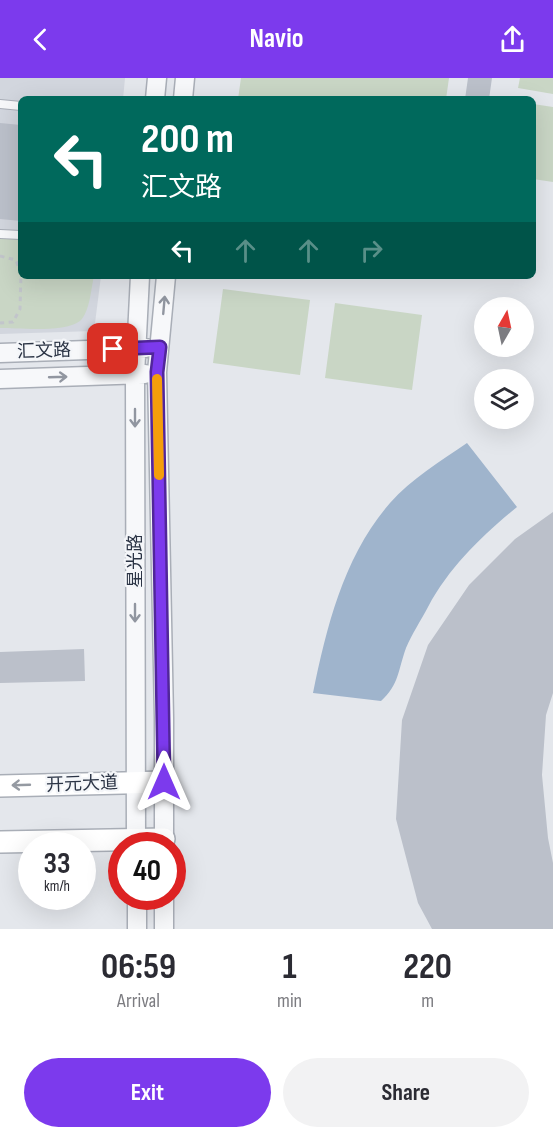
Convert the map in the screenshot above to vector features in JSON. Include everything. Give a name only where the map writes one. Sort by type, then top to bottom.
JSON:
[{"type":"main road","name":"开元大道","points":[[0,786],[164,782]]},
{"type":"main road","points":[[0,842],[108,842]]},
{"type":"street","points":[[155,96],[157,78]]},
{"type":"street","points":[[183,96],[185,78]]},
{"type":"street","name":"星光路","points":[[136,832],[135,375],[140,279]]},
{"type":"street","name":"星光路","points":[[164,832],[157,372],[166,279]]},
{"type":"street","name":"汇文路","points":[[0,353],[160,347]]},
{"type":"street","name":"汇文路","points":[[0,379],[135,375],[157,372]]},
{"type":"street","points":[[137,910],[137,929]]},
{"type":"street","points":[[164,910],[164,929]]},
{"type":"lane","points":[[0,104],[18,106]]},
{"type":"lane","points":[[0,234],[18,235]]},
{"type":"path","points":[[0,256],[18,262]]},
{"type":"path","points":[[0,323],[13,322],[20,309],[21,279]]},
{"type":"shaded area","points":[[0,78],[125,78],[123,96],[18,96],[18,279],[101,279],[94,331],[0,334]]},
{"type":"green space","points":[[241,78],[449,78],[446,96],[238,96]]},
{"type":"green space","points":[[520,78],[553,78],[553,94],[518,88]]},
{"type":"green space","points":[[536,104],[553,107],[553,182],[536,179]]},
{"type":"green space","points":[[0,234],[18,235],[18,279],[93,279],[88,306],[80,321],[73,325],[29,329],[0,328]]},
{"type":"green space","points":[[223,289],[310,300],[300,375],[213,363]]},
{"type":"green space","points":[[335,303],[422,315],[412,390],[325,378]]},
{"type":"water","points":[[467,443],[517,507],[479,541],[446,578],[408,643],[395,683],[381,701],[313,693],[331,617],[349,568],[361,545],[374,524],[398,494]]},
{"type":"building","points":[[468,78],[492,78],[489,96],[465,96]]},
{"type":"building","points":[[0,123],[18,125],[18,221],[0,219]]},
{"type":"building","points":[[553,512],[553,693],[546,715],[542,775],[548,838],[553,863],[553,929],[432,929],[418,903],[396,819],[402,720],[428,645],[469,585],[515,539]]},
{"type":"building","points":[[84,649],[85,681],[0,683],[0,652]]},
{"type":"slow traffic","points":[[157,379],[159,475]]},
{"type":"route","points":[[113,349],[160,347],[157,372],[164,782]]}]
